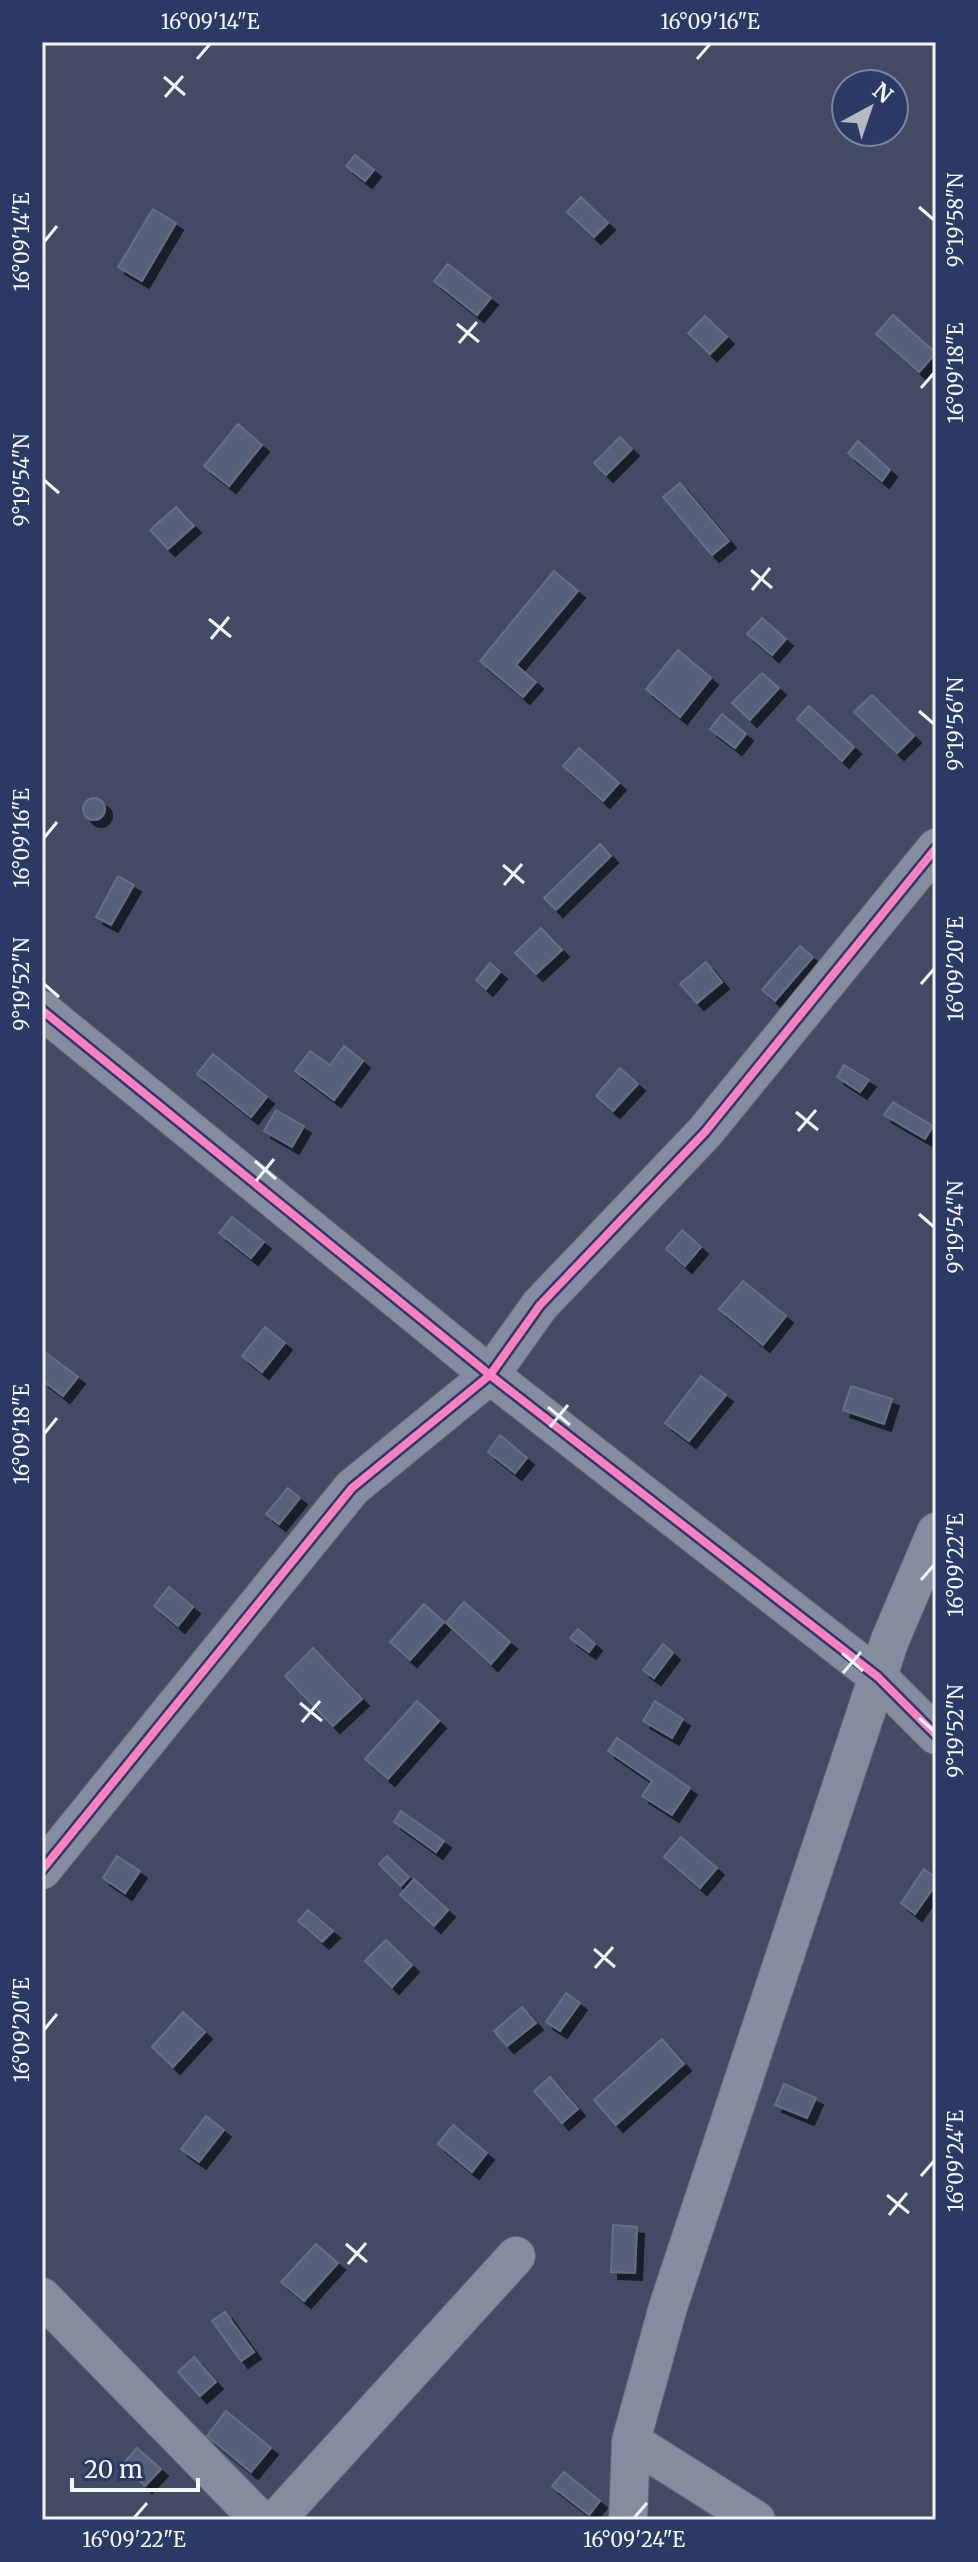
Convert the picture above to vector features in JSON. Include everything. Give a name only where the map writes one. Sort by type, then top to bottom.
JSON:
[{"type":"street","points":[[42,1870],[352,1488],[490,1375],[540,1305],[705,1132],[936,848]]},
{"type":"street","points":[[42,1010],[490,1375],[878,1677],[936,1735]]},
{"type":"street","points":[[628,2520],[631,2441],[677,2278],[890,1640],[936,1532]]},
{"type":"street","points":[[276,2520],[516,2256]]},
{"type":"street","points":[[42,2297],[260,2520]]},
{"type":"street","points":[[631,2441],[756,2520]]},
{"type":"building","points":[[355,155],[374,170],[365,181],[346,166]]},
{"type":"building","points":[[581,197],[608,223],[594,237],[567,212]]},
{"type":"building","points":[[153,209],[176,223],[142,281],[118,267]]},
{"type":"building","points":[[448,264],[491,298],[477,315],[434,281]]},
{"type":"building","points":[[893,315],[936,353],[919,372],[876,334]]},
{"type":"building","points":[[705,316],[727,337],[710,354],[688,333]]},
{"type":"building","points":[[238,424],[262,445],[229,486],[204,466]]},
{"type":"building","points":[[620,437],[632,449],[606,475],[594,463]]},
{"type":"building","points":[[858,441],[890,470],[882,481],[848,453]]},
{"type":"building","points":[[680,483],[729,541],[712,555],[663,497]]},
{"type":"building","points":[[176,507],[194,526],[168,549],[150,530]]},
{"type":"building","points":[[554,571],[578,591],[516,665],[536,682],[523,697],[480,661]]},
{"type":"building","points":[[762,618],[786,639],[772,655],[747,634]]},
{"type":"building","points":[[678,650],[711,678],[680,717],[646,689]]},
{"type":"building","points":[[762,673],[779,688],[750,720],[732,703]]},
{"type":"building","points":[[872,695],[914,736],[897,753],[854,712]]},
{"type":"building","points":[[809,706],[854,747],[842,761],[797,719]]},
{"type":"building","points":[[722,714],[746,734],[735,748],[710,729]]},
{"type":"building","points":[[579,748],[619,783],[603,801],[563,766]]},
{"type":"building","points":[[94,798],[105,809],[94,820],[83,809]]},
{"type":"building","points":[[600,844],[611,856],[556,910],[544,898]]},
{"type":"building","points":[[118,876],[134,885],[111,925],[96,917]]},
{"type":"building","points":[[541,928],[562,950],[536,974],[515,953]]},
{"type":"building","points":[[800,946],[813,957],[775,1001],[762,990]]},
{"type":"building","points":[[706,962],[722,982],[697,1003],[680,984]]},
{"type":"building","points":[[490,963],[500,972],[486,989],[476,980]]},
{"type":"building","points":[[344,1046],[363,1061],[334,1100],[295,1071],[310,1051],[330,1065]]},
{"type":"building","points":[[213,1054],[267,1097],[251,1117],[197,1074]]},
{"type":"building","points":[[844,1065],[869,1080],[860,1092],[837,1077]]},
{"type":"building","points":[[620,1068],[638,1084],[613,1111],[596,1096]]},
{"type":"building","points":[[893,1102],[933,1126],[925,1139],[884,1115]]},
{"type":"building","points":[[276,1110],[304,1126],[292,1147],[264,1131]]},
{"type":"building","points":[[232,1217],[264,1242],[251,1258],[219,1233]]},
{"type":"building","points":[[682,1230],[701,1247],[685,1266],[666,1249]]},
{"type":"building","points":[[743,1281],[786,1316],[763,1345],[719,1309]]},
{"type":"building","points":[[265,1327],[285,1343],[262,1372],[242,1356]]},
{"type":"building","points":[[42,1350],[78,1377],[63,1396],[42,1380]]},
{"type":"building","points":[[701,1376],[726,1395],[689,1441],[665,1423]]},
{"type":"building","points":[[851,1386],[892,1399],[884,1424],[843,1410]]},
{"type":"building","points":[[500,1435],[527,1458],[515,1473],[488,1452]]},
{"type":"building","points":[[288,1488],[300,1498],[279,1524],[266,1514]]},
{"type":"building","points":[[169,1587],[193,1607],[178,1626],[154,1606]]},
{"type":"building","points":[[464,1602],[510,1642],[491,1664],[446,1623]]},
{"type":"building","points":[[424,1604],[444,1622],[410,1660],[390,1642]]},
{"type":"building","points":[[578,1629],[595,1644],[589,1652],[570,1638]]},
{"type":"building","points":[[663,1644],[673,1653],[654,1678],[643,1670]]},
{"type":"building","points":[[313,1648],[362,1699],[333,1726],[285,1676]]},
{"type":"building","points":[[417,1701],[439,1721],[388,1779],[365,1759]]},
{"type":"building","points":[[655,1701],[683,1719],[672,1738],[643,1721]]},
{"type":"building","points":[[617,1738],[690,1788],[672,1815],[642,1796],[652,1781],[608,1751]]},
{"type":"building","points":[[401,1811],[444,1841],[436,1852],[394,1822]]},
{"type":"building","points":[[681,1837],[717,1868],[700,1888],[664,1857]]},
{"type":"building","points":[[117,1856],[140,1871],[125,1893],[103,1878]]},
{"type":"building","points":[[387,1856],[409,1877],[401,1886],[379,1864]]},
{"type":"building","points":[[924,1869],[936,1878],[936,1884],[915,1914],[901,1903]]},
{"type":"building","points":[[414,1879],[448,1910],[434,1926],[400,1895]]},
{"type":"building","points":[[308,1910],[333,1931],[322,1942],[298,1921]]},
{"type":"building","points":[[386,1940],[412,1965],[392,1987],[365,1961]]},
{"type":"building","points":[[566,1993],[580,2003],[560,2031],[546,2022]]},
{"type":"building","points":[[522,2007],[536,2023],[507,2046],[494,2031]]},
{"type":"building","points":[[183,2012],[205,2032],[173,2067],[152,2047]]},
{"type":"building","points":[[662,2039],[684,2064],[616,2125],[594,2100]]},
{"type":"building","points":[[550,2077],[578,2109],[562,2123],[534,2091]]},
{"type":"building","points":[[784,2084],[816,2098],[807,2118],[775,2105]]},
{"type":"building","points":[[206,2116],[224,2130],[199,2162],[181,2149]]},
{"type":"building","points":[[453,2125],[487,2153],[472,2172],[438,2144]]},
{"type":"building","points":[[613,2225],[637,2227],[635,2273],[611,2272]]},
{"type":"building","points":[[316,2244],[338,2263],[304,2301],[281,2282]]},
{"type":"building","points":[[225,2312],[254,2352],[241,2361],[212,2321]]},
{"type":"building","points":[[194,2357],[216,2382],[200,2396],[178,2372]]},
{"type":"building","points":[[226,2411],[271,2448],[251,2472],[207,2436]]},
{"type":"building","points":[[137,2448],[161,2469],[145,2486],[123,2464]]},
{"type":"building","points":[[564,2472],[600,2501],[589,2515],[552,2486]]},
{"type":"cycle path","points":[[42,1870],[352,1488],[490,1375],[540,1305],[705,1132],[936,848]]},
{"type":"cycle path","points":[[42,1010],[490,1375],[878,1677],[936,1735]]}]
